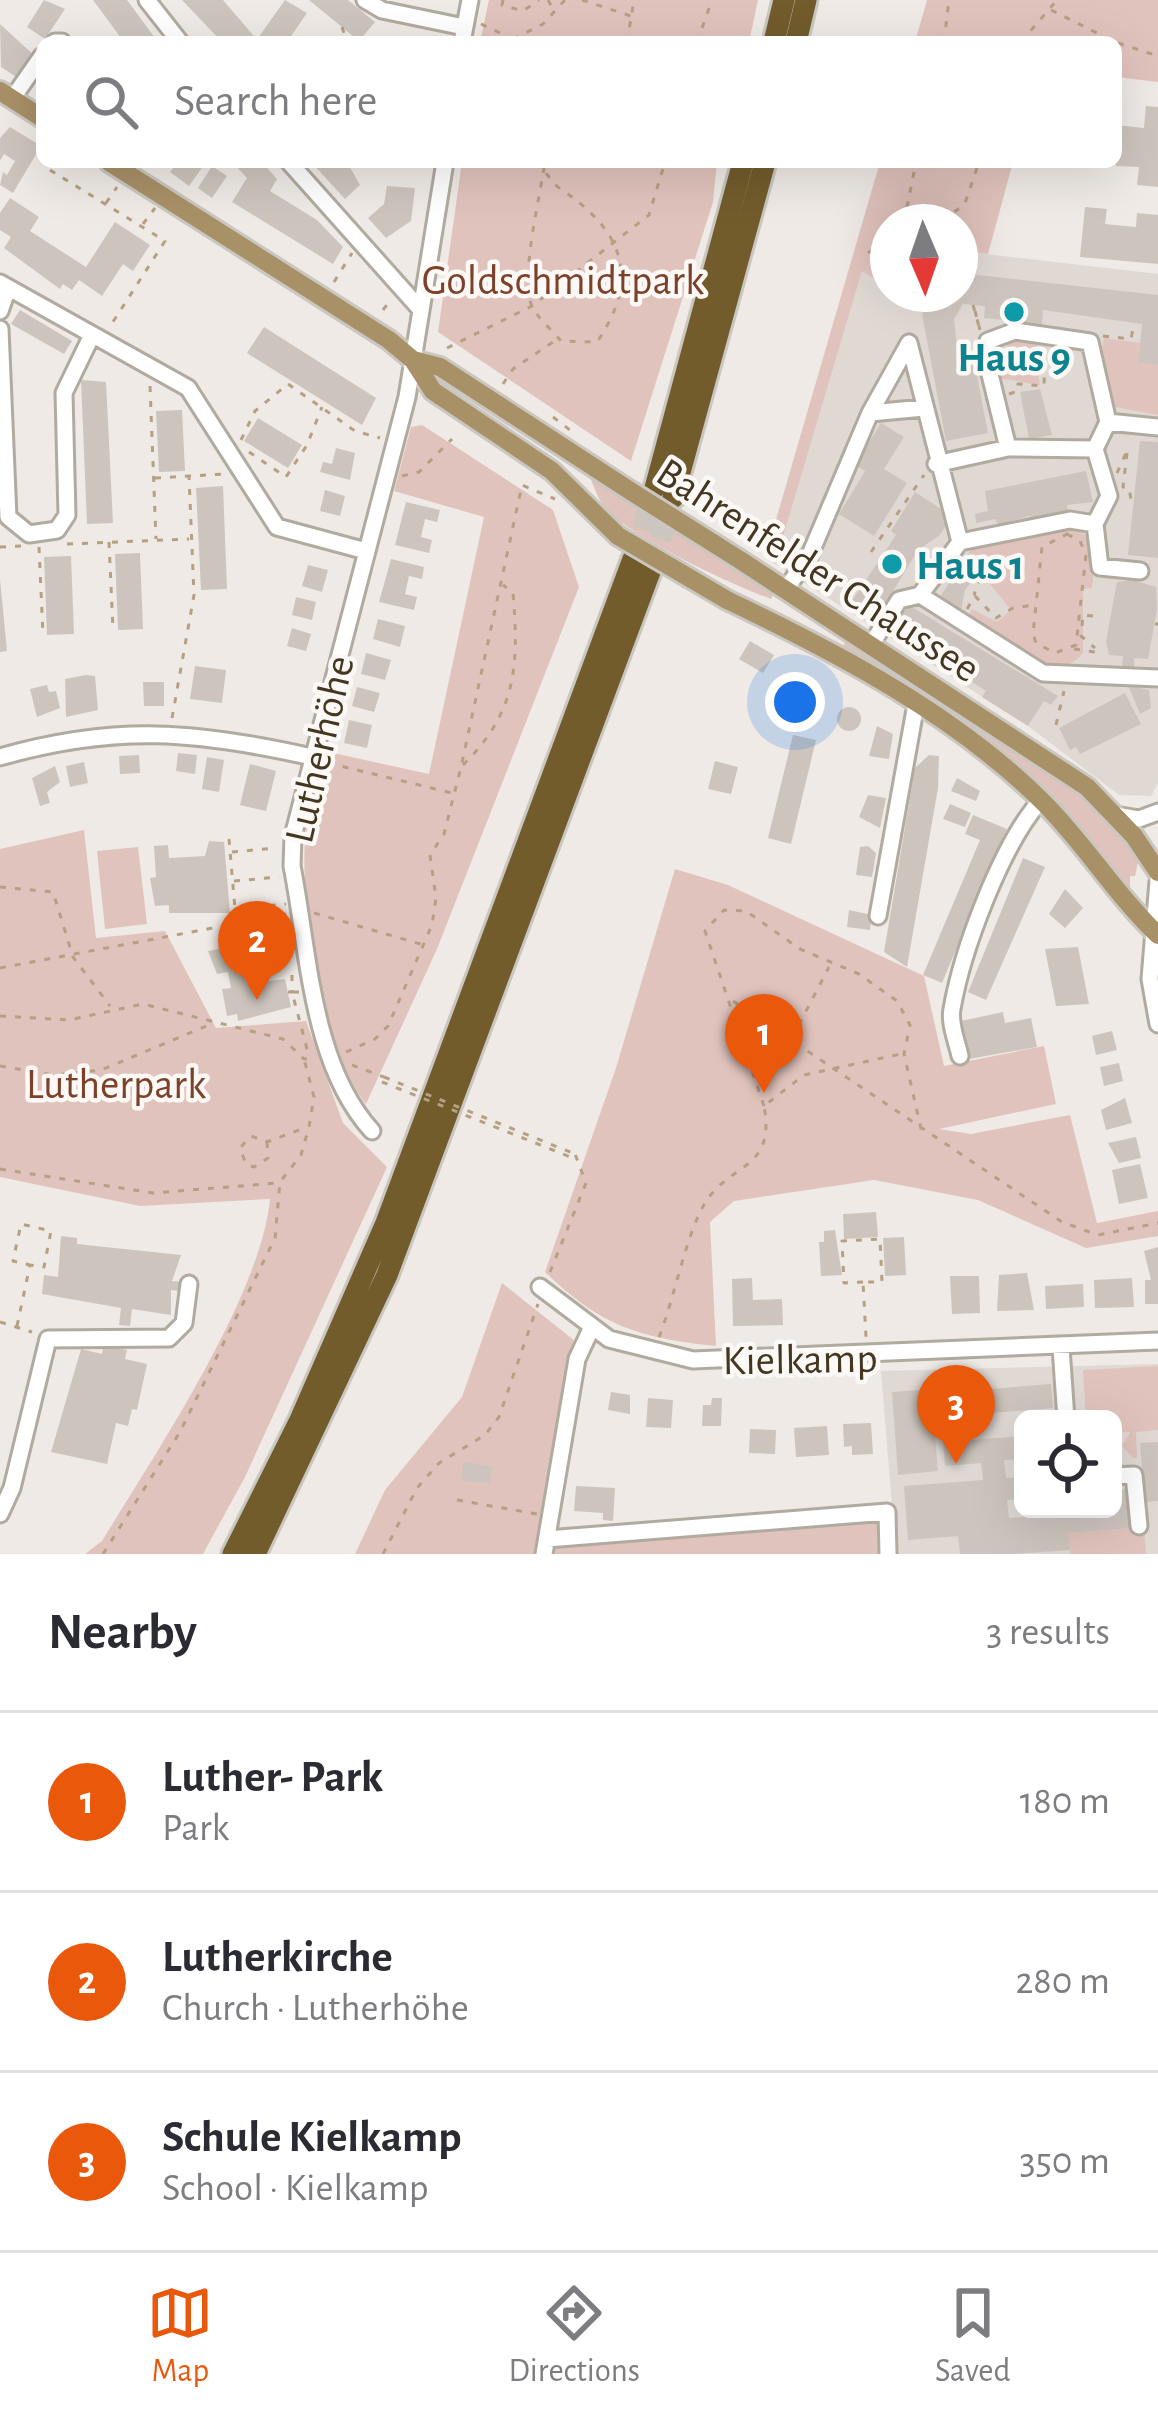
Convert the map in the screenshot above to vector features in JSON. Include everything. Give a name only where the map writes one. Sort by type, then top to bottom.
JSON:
[{"type":"highway","points":[[775,36],[784,0]]},
{"type":"highway","points":[[797,36],[806,0]]},
{"type":"highway","points":[[653,493],[741,168]]},
{"type":"highway","points":[[653,493],[763,168]]},
{"type":"highway","points":[[233,1554],[300,1420],[394,1203],[642,564],[403,1237],[313,1440],[256,1554]]},
{"type":"main road","points":[[6,95],[36,114]]},
{"type":"main road","name":"Bahrenfelder Chaussee","points":[[119,168],[347,312],[413,360],[433,391],[552,471],[618,536],[727,600],[799,634],[916,704],[998,761],[1041,800],[1155,932]]},
{"type":"main road","name":"Bahrenfelder Chaussee","points":[[413,360],[440,367],[653,493],[740,560],[1035,750],[1087,787],[1115,815],[1158,876]]},
{"type":"street","points":[[147,0],[176,36]]},
{"type":"street","points":[[365,0],[382,10],[468,31],[470,0]]},
{"type":"street","points":[[6,95],[36,62]]},
{"type":"street","points":[[294,168],[421,310]]},
{"type":"street","name":"Lutherhöhe","points":[[372,1131],[342,1090],[331,1056],[292,847],[413,360],[444,168]]},
{"type":"street","points":[[0,311],[4,286],[188,388],[277,527],[366,551]]},
{"type":"street","points":[[0,329],[8,517],[29,534],[57,530],[67,515],[64,393],[72,368],[97,337]]},
{"type":"street","points":[[1008,448],[986,358],[986,334],[1046,335],[1090,342],[1108,422],[1095,448],[1109,496],[1095,524],[1100,567],[1140,572]]},
{"type":"street","points":[[785,590],[809,557],[870,413],[909,343],[936,464],[960,542]]},
{"type":"street","points":[[870,413],[924,408]]},
{"type":"street","points":[[1108,422],[1158,427]]},
{"type":"street","points":[[936,464],[1008,448],[1095,448]]},
{"type":"street","points":[[871,645],[899,600],[920,596],[960,542],[1070,520],[1095,524]]},
{"type":"street","points":[[920,596],[1043,673],[1158,678]]},
{"type":"street","points":[[878,916],[916,704]]},
{"type":"street","points":[[0,757],[109,733],[170,731],[312,757]]},
{"type":"street","points":[[960,1056],[951,1013],[958,979],[1021,822],[1041,800]]},
{"type":"street","points":[[1115,815],[1139,819],[1158,812]]},
{"type":"street","points":[[1158,876],[1150,980],[1158,1024]]},
{"type":"street","points":[[0,1514],[12,1488],[48,1339],[169,1338],[184,1323],[189,1284]]},
{"type":"street","name":"Kielkamp","points":[[541,1288],[591,1329],[632,1349],[692,1360],[1158,1341]]},
{"type":"street","points":[[591,1329],[578,1359],[546,1546],[887,1512],[888,1554]]},
{"type":"street","points":[[1061,1347],[1065,1410]]},
{"type":"street","points":[[1122,1476],[1134,1475],[1139,1526]]},
{"type":"path","points":[[503,0],[502,4],[523,11],[539,0]]},
{"type":"path","points":[[548,0],[556,13]]},
{"type":"path","points":[[522,36],[556,13],[565,0]]},
{"type":"path","points":[[582,0],[631,16]]},
{"type":"path","points":[[628,36],[634,0]]},
{"type":"path","points":[[699,36],[712,0]]},
{"type":"path","points":[[945,36],[949,0]]},
{"type":"path","points":[[1027,36],[1057,0]]},
{"type":"path","points":[[1051,10],[1104,36]]},
{"type":"path","points":[[342,28],[344,36]]},
{"type":"path","points":[[468,31],[507,36]]},
{"type":"path","points":[[1122,44],[1158,56]]},
{"type":"path","points":[[544,168],[532,306],[558,338],[572,345],[597,342],[609,325],[623,276],[614,242],[578,197],[561,190],[546,168]]},
{"type":"path","points":[[447,348],[532,306],[649,215],[662,168]]},
{"type":"path","points":[[908,204],[915,168]]},
{"type":"path","points":[[964,204],[977,168]]},
{"type":"path","points":[[50,170],[165,241],[97,337]]},
{"type":"path","points":[[106,203],[118,185]]},
{"type":"path","points":[[142,226],[155,208]]},
{"type":"path","points":[[334,282],[352,252]]},
{"type":"path","points":[[383,310],[393,296]]},
{"type":"path","points":[[975,312],[986,334]]},
{"type":"path","points":[[1090,342],[1103,336],[1131,339],[1134,323]]},
{"type":"path","points":[[1018,392],[1018,384],[1043,386],[1046,335]]},
{"type":"path","points":[[502,384],[513,369],[558,338]]},
{"type":"path","points":[[149,367],[156,540]]},
{"type":"path","points":[[322,407],[308,445],[286,477],[240,442],[255,411],[288,384],[322,407],[356,431],[393,441]]},
{"type":"path","points":[[384,480],[419,472],[452,440]]},
{"type":"path","points":[[1104,477],[1120,473],[1122,453],[1126,453],[1123,488],[1129,488],[1131,499],[1124,497]]},
{"type":"path","points":[[871,552],[910,489],[936,464]]},
{"type":"path","points":[[154,478],[243,473]]},
{"type":"path","points":[[172,720],[194,595],[189,476]]},
{"type":"path","points":[[304,1059],[365,1046],[388,1026],[424,945],[436,908],[430,855],[444,834],[461,767],[522,485]]},
{"type":"path","points":[[1072,649],[1083,584],[1083,545],[1072,535],[1053,537],[1042,547],[1036,643],[1055,653],[1095,650],[1081,636],[1083,615],[1093,616]]},
{"type":"path","points":[[62,544],[191,539]]},
{"type":"path","points":[[109,542],[112,629]]},
{"type":"path","points":[[960,542],[965,555],[984,567],[972,592],[996,618],[1012,608],[1035,605]]},
{"type":"path","points":[[39,552],[44,635]]},
{"type":"path","points":[[461,767],[499,725],[511,690],[513,593],[502,584]]},
{"type":"path","points":[[1083,584],[1094,585]]},
{"type":"path","points":[[960,621],[975,596]]},
{"type":"path","points":[[1056,724],[1066,674]]},
{"type":"path","points":[[312,757],[454,794]]},
{"type":"path","points":[[229,839],[235,909],[300,907],[424,945]]},
{"type":"path","points":[[230,852],[292,847]]},
{"type":"path","points":[[232,881],[294,876]]},
{"type":"path","points":[[0,887],[53,892],[74,957],[111,1007]]},
{"type":"path","points":[[0,968],[74,957],[300,907]]},
{"type":"path","points":[[656,1344],[702,1207],[744,1170],[766,1140],[764,1106],[704,931],[724,910],[746,911],[830,966],[859,974],[897,1001],[910,1025],[904,1054],[922,1133]]},
{"type":"path","points":[[791,1039],[801,1011],[830,966]]},
{"type":"path","points":[[288,974],[302,1030]]},
{"type":"path","points":[[730,999],[922,1133],[1062,1222],[1098,1235],[1158,1223]]},
{"type":"path","points":[[0,1016],[68,1020],[111,1007],[143,1004],[283,1039],[304,1059],[314,1097],[301,1155],[280,1182],[275,1238],[180,1432],[103,1554]]},
{"type":"path","points":[[0,1066],[54,1075],[103,1071],[211,1024]]},
{"type":"path","points":[[764,1106],[804,1075],[904,1054]]},
{"type":"path","points":[[331,1056],[574,1156],[586,1183],[582,1202],[541,1288],[499,1417],[484,1435],[439,1463],[417,1487],[383,1554]]},
{"type":"path","points":[[267,1142],[268,1158],[262,1165],[254,1167],[240,1157],[244,1141],[251,1136],[267,1142],[309,1126]]},
{"type":"path","points":[[0,1169],[153,1193],[280,1182]]},
{"type":"path","points":[[21,1225],[51,1231],[44,1268],[30,1265],[13,1261],[21,1225]]},
{"type":"path","points":[[880,1239],[882,1282],[863,1282],[844,1283],[842,1240],[880,1239]]},
{"type":"path","points":[[17,1326],[30,1265]]},
{"type":"path","points":[[863,1282],[866,1345]]},
{"type":"path","points":[[0,1322],[48,1339]]},
{"type":"path","points":[[457,1501],[552,1510]]},
{"type":"shaded area","points":[[978,253],[1158,274],[1158,783],[1151,796],[1119,795],[1028,726],[775,564],[862,270],[870,275],[870,312],[978,312]]},
{"type":"shaded area","points":[[1158,1364],[1158,1554],[896,1554],[881,1371]]},
{"type":"green space","points":[[489,0],[758,0],[750,36],[481,36]]},
{"type":"green space","points":[[927,0],[1158,0],[1158,82],[1122,78],[1122,36],[917,36]]},
{"type":"green space","name":"Goldschmidtpark","points":[[461,168],[716,168],[713,202],[631,461],[438,332]]},
{"type":"green space","points":[[878,168],[1011,168],[988,254],[978,253],[978,204],[870,204],[870,276],[862,271],[775,564],[766,554]]},
{"type":"green space","points":[[1104,338],[1140,343],[1138,363],[1158,365],[1158,415],[1109,406],[1099,366]]},
{"type":"green space","points":[[1040,339],[1035,355],[1040,385],[998,378],[995,361],[1008,346],[1005,342]]},
{"type":"green space","points":[[422,425],[553,510],[579,587],[437,949],[366,1104],[339,1052],[319,979],[307,904],[305,843],[324,751],[429,774],[484,517],[394,491],[411,427]]},
{"type":"green space","points":[[589,475],[774,593],[771,599],[638,534],[606,509]]},
{"type":"green space","points":[[1074,527],[1089,539],[1094,553],[1092,588],[1083,589],[1083,653],[1070,663],[1040,664],[967,618],[972,609],[997,622],[1011,610],[982,574],[987,566],[967,554],[976,546]]},
{"type":"green space","points":[[847,639],[1074,788],[1139,857],[1135,876],[1130,876],[1130,893],[1023,767],[841,650]]},
{"type":"green space","name":"Lutherpark","points":[[84,830],[96,938],[165,931],[216,1028],[306,1021],[343,1123],[387,1167],[245,1477],[203,1554],[85,1554],[102,1541],[227,1327],[262,1238],[270,1199],[140,1206],[0,1177],[0,849]]},
{"type":"green space","points":[[138,847],[147,924],[105,929],[97,851]]},
{"type":"green space","points":[[675,869],[728,885],[924,976],[944,1066],[1044,1046],[1056,1104],[939,1129],[971,1134],[1070,1115],[1097,1223],[1158,1211],[1158,1236],[1086,1248],[978,1200],[874,1180],[734,1201],[710,1222],[716,1346],[644,1334],[585,1306],[545,1272],[616,1068]]},
{"type":"green space","points":[[502,1283],[575,1341],[554,1531],[893,1513],[896,1554],[355,1554],[385,1490],[462,1397]]},
{"type":"green space","points":[[1158,1366],[1158,1430],[1136,1432],[1137,1458],[1122,1446],[1130,1432],[1122,1432],[1122,1410],[1085,1410],[1083,1370]]},
{"type":"green space","points":[[1144,1527],[1146,1554],[1070,1554],[1068,1533]]},
{"type":"building","points":[[44,0],[65,9],[47,36],[27,27]]},
{"type":"building","points":[[93,0],[127,0],[154,36],[120,36]]},
{"type":"building","points":[[182,0],[223,0],[254,36],[216,36]]},
{"type":"building","points":[[285,0],[307,13],[291,36],[259,36]]},
{"type":"building","points":[[309,0],[348,0],[375,22],[363,36],[353,36]]},
{"type":"building","points":[[0,24],[36,57],[21,80],[1,67]]},
{"type":"building","points":[[1146,106],[1158,107],[1158,187],[1137,185],[1139,167],[1122,166],[1122,126],[1144,128]]},
{"type":"building","points":[[10,127],[36,143],[36,154],[13,193],[0,185],[3,172],[7,175],[15,161],[4,154],[0,161],[0,138]]},
{"type":"building","points":[[173,168],[202,168],[189,186],[170,172]]},
{"type":"building","points":[[211,168],[227,176],[212,198],[198,188]]},
{"type":"building","points":[[238,168],[267,168],[277,179],[270,191],[317,220],[343,247],[333,264],[232,202],[247,178]]},
{"type":"building","points":[[317,168],[350,168],[360,185],[345,199]]},
{"type":"building","points":[[387,186],[415,188],[411,221],[386,238],[368,218],[384,204]]},
{"type":"building","points":[[10,198],[39,217],[30,231],[86,267],[115,222],[150,245],[133,271],[123,264],[102,296],[79,280],[72,290],[63,284],[60,289],[4,248],[11,237],[0,230],[0,213]]},
{"type":"building","points":[[1085,207],[1107,209],[1105,224],[1136,227],[1137,213],[1158,215],[1158,264],[1080,257]]},
{"type":"building","points":[[978,275],[1158,295],[1158,365],[1138,363],[1142,324],[1043,310],[1042,324],[984,318],[985,306],[978,305]]},
{"type":"building","points":[[20,310],[72,341],[64,354],[11,324]]},
{"type":"building","points":[[958,312],[954,319],[961,367],[975,365],[988,433],[946,441],[922,314]]},
{"type":"building","points":[[264,327],[376,398],[362,425],[247,353]]},
{"type":"building","points":[[81,380],[106,382],[113,523],[87,524]]},
{"type":"building","points":[[1040,389],[1052,435],[1029,439],[1020,392]]},
{"type":"building","points":[[182,410],[185,471],[159,472],[156,411]]},
{"type":"building","points":[[258,418],[302,445],[288,468],[244,441]]},
{"type":"building","points":[[881,423],[904,437],[884,469],[907,483],[874,536],[839,514],[865,471],[855,465]]},
{"type":"building","points":[[1140,441],[1158,442],[1158,558],[1128,555]]},
{"type":"building","points":[[336,448],[355,453],[350,480],[320,472],[323,462],[332,464]]},
{"type":"building","points":[[1086,471],[1093,502],[1067,505],[1068,513],[1041,520],[1029,516],[998,525],[995,519],[976,523],[975,514],[988,511],[985,491]]},
{"type":"building","points":[[223,486],[227,589],[201,590],[196,488]]},
{"type":"building","points":[[325,490],[345,496],[340,516],[320,511]]},
{"type":"building","name":"Haus 1","points":[[915,492],[952,516],[940,535],[918,550],[873,624],[847,608],[896,535],[891,531]]},
{"type":"building","points":[[406,502],[440,510],[437,522],[425,519],[421,537],[432,540],[429,553],[395,545]]},
{"type":"building","points":[[140,553],[143,629],[118,630],[115,554]]},
{"type":"building","points":[[71,556],[74,634],[47,635],[44,557]]},
{"type":"building","points":[[965,558],[982,568],[965,590],[961,610],[940,597]]},
{"type":"building","points":[[391,559],[424,567],[422,579],[409,576],[405,594],[417,597],[414,610],[379,602]]},
{"type":"building","points":[[308,565],[328,570],[322,592],[302,586]]},
{"type":"building","points":[[0,579],[7,651],[0,652]]},
{"type":"building","points":[[1132,580],[1156,587],[1157,609],[1148,659],[1134,658],[1134,668],[1122,667],[1123,656],[1109,655],[1106,641],[1117,582]]},
{"type":"building","points":[[296,597],[316,602],[312,620],[292,615]]},
{"type":"building","points":[[907,604],[1058,696],[1051,705],[1044,701],[1028,726],[982,697],[986,691],[891,629]]},
{"type":"building","points":[[378,619],[405,626],[400,647],[373,639]]},
{"type":"building","points":[[292,628],[311,634],[306,651],[287,646]]},
{"type":"building","points":[[750,641],[774,655],[763,673],[739,659]]},
{"type":"building","points":[[366,653],[391,660],[385,680],[361,674]]},
{"type":"building","points":[[195,666],[226,670],[222,703],[190,699]]},
{"type":"building","points":[[95,676],[98,710],[66,717],[65,679]]},
{"type":"building","points":[[143,682],[164,682],[164,706],[144,706]]},
{"type":"building","points":[[810,684],[820,688],[824,698],[820,708],[810,712],[800,708],[796,698],[800,688]]},
{"type":"building","points":[[47,685],[49,692],[56,691],[60,708],[37,717],[30,689]]},
{"type":"building","points":[[1128,685],[1149,690],[1151,708],[1140,714]]},
{"type":"building","points":[[357,687],[380,693],[374,712],[352,706]]},
{"type":"building","points":[[1125,693],[1141,724],[1080,754],[1076,747],[1070,750],[1059,728]]},
{"type":"building","points":[[849,707],[861,719],[849,731],[837,719]]},
{"type":"building","points":[[349,720],[372,725],[367,748],[344,743]]},
{"type":"building","points":[[877,726],[893,734],[889,759],[869,756]]},
{"type":"building","points":[[793,735],[816,740],[791,844],[768,838]]},
{"type":"building","points":[[178,753],[197,755],[195,774],[176,771]]},
{"type":"building","points":[[139,755],[140,773],[120,774],[119,756]]},
{"type":"building","points":[[929,755],[939,756],[938,788],[907,967],[884,952],[915,768]]},
{"type":"building","points":[[207,757],[224,760],[219,792],[202,789]]},
{"type":"building","points":[[715,761],[738,767],[731,794],[708,789]]},
{"type":"building","points":[[84,762],[88,783],[70,787],[66,766]]},
{"type":"building","points":[[250,764],[276,771],[266,811],[240,805]]},
{"type":"building","points":[[55,766],[60,782],[47,792],[50,803],[40,806],[32,778]]},
{"type":"building","points":[[957,778],[980,791],[976,801],[951,791]]},
{"type":"building","points":[[868,795],[886,798],[880,828],[859,817]]},
{"type":"building","points":[[950,804],[971,813],[965,827],[943,819]]},
{"type":"building","points":[[973,815],[1007,829],[942,983],[923,975],[980,840],[965,834]]},
{"type":"building","points":[[209,841],[224,842],[230,913],[169,913],[169,905],[155,906],[150,878],[156,877],[154,846],[168,845],[169,858],[205,856]]},
{"type":"building","points":[[868,846],[876,853],[872,877],[856,875],[860,847]]},
{"type":"building","points":[[1023,858],[1045,867],[986,1000],[968,992]]},
{"type":"building","points":[[1065,889],[1083,908],[1065,928],[1049,914]]},
{"type":"building","points":[[849,910],[872,915],[870,930],[847,927]]},
{"type":"building","points":[[239,945],[247,984],[285,979],[291,1007],[238,1021],[237,1014],[227,1016],[222,989],[231,988],[228,972],[217,974],[208,951]]},
{"type":"building","points":[[1078,947],[1089,1004],[1056,1006],[1045,949]]},
{"type":"building","points":[[1003,1012],[1005,1023],[1031,1018],[1037,1047],[969,1059],[961,1021]]},
{"type":"building","points":[[1112,1031],[1117,1050],[1096,1055],[1092,1036]]},
{"type":"building","points":[[1119,1063],[1123,1081],[1104,1086],[1100,1067]]},
{"type":"building","points":[[1125,1098],[1132,1123],[1106,1130],[1101,1110]]},
{"type":"building","points":[[1136,1137],[1141,1158],[1119,1163],[1108,1143]]},
{"type":"building","points":[[1140,1164],[1148,1198],[1119,1204],[1112,1170]]},
{"type":"building","points":[[876,1212],[878,1237],[844,1239],[843,1214]]},
{"type":"building","points":[[835,1230],[842,1275],[821,1276],[819,1242],[824,1242],[824,1231]]},
{"type":"building","points":[[61,1236],[77,1238],[77,1244],[181,1255],[172,1281],[182,1282],[180,1291],[171,1290],[171,1315],[132,1309],[130,1326],[119,1325],[121,1308],[42,1294],[44,1275],[58,1277]]},
{"type":"building","points":[[904,1237],[906,1275],[885,1276],[883,1238]]},
{"type":"building","points":[[1158,1247],[1158,1304],[1145,1304],[1145,1280],[1151,1280],[1144,1251]]},
{"type":"building","points":[[1027,1273],[1034,1310],[997,1311],[999,1275]]},
{"type":"building","points":[[950,1276],[979,1276],[980,1313],[952,1314]]},
{"type":"building","points":[[752,1278],[753,1300],[782,1299],[783,1325],[733,1326],[732,1279]]},
{"type":"building","points":[[1132,1278],[1134,1307],[1095,1308],[1094,1280]]},
{"type":"building","points":[[1083,1284],[1084,1307],[1046,1309],[1045,1286]]},
{"type":"building","points":[[104,1345],[127,1350],[125,1359],[147,1364],[137,1410],[132,1409],[128,1426],[116,1423],[107,1464],[51,1452],[81,1349],[102,1354]]},
{"type":"building","points":[[1051,1384],[1053,1408],[941,1417],[939,1393]]},
{"type":"building","points":[[931,1389],[938,1471],[898,1475],[892,1392]]},
{"type":"building","points":[[611,1392],[630,1395],[630,1414],[608,1410]]},
{"type":"building","points":[[648,1398],[673,1400],[671,1428],[646,1427]]},
{"type":"building","points":[[712,1398],[722,1398],[721,1426],[702,1426],[703,1405],[711,1405]]},
{"type":"building","points":[[871,1423],[873,1454],[852,1455],[852,1446],[844,1447],[843,1424]]},
{"type":"building","points":[[827,1426],[829,1455],[796,1457],[794,1428]]},
{"type":"building","points":[[750,1429],[776,1430],[775,1454],[749,1453]]},
{"type":"building","points":[[1014,1437],[1014,1459],[1004,1460],[1006,1478],[1014,1478],[1014,1500],[1007,1500],[1009,1518],[1122,1518],[1122,1489],[1129,1489],[1132,1528],[1068,1533],[1070,1550],[1013,1554],[960,1554],[958,1536],[908,1540],[904,1486],[983,1480],[981,1463],[945,1466],[943,1442]]},
{"type":"building","points":[[1158,1442],[1158,1501],[1145,1502],[1140,1443]]},
{"type":"building","points":[[464,1462],[493,1466],[490,1484],[461,1480]]},
{"type":"building","points":[[576,1486],[615,1488],[613,1521],[603,1520],[603,1513],[574,1511]]},
{"type":"tunnel","points":[[633,559],[655,488]]},
{"type":"tunnel","points":[[651,569],[672,501]]},
{"type":"place","name":"Haus 9","points":[[1014,312]]},
{"type":"place","name":"Haus 1","points":[[892,564]]},
{"type":"place","name":"Lutherkirche","points":[[257,1000]]},
{"type":"place","name":"Luther- Park","points":[[764,1093]]},
{"type":"place","name":"Schule Kielkamp","points":[[956,1464]]}]
